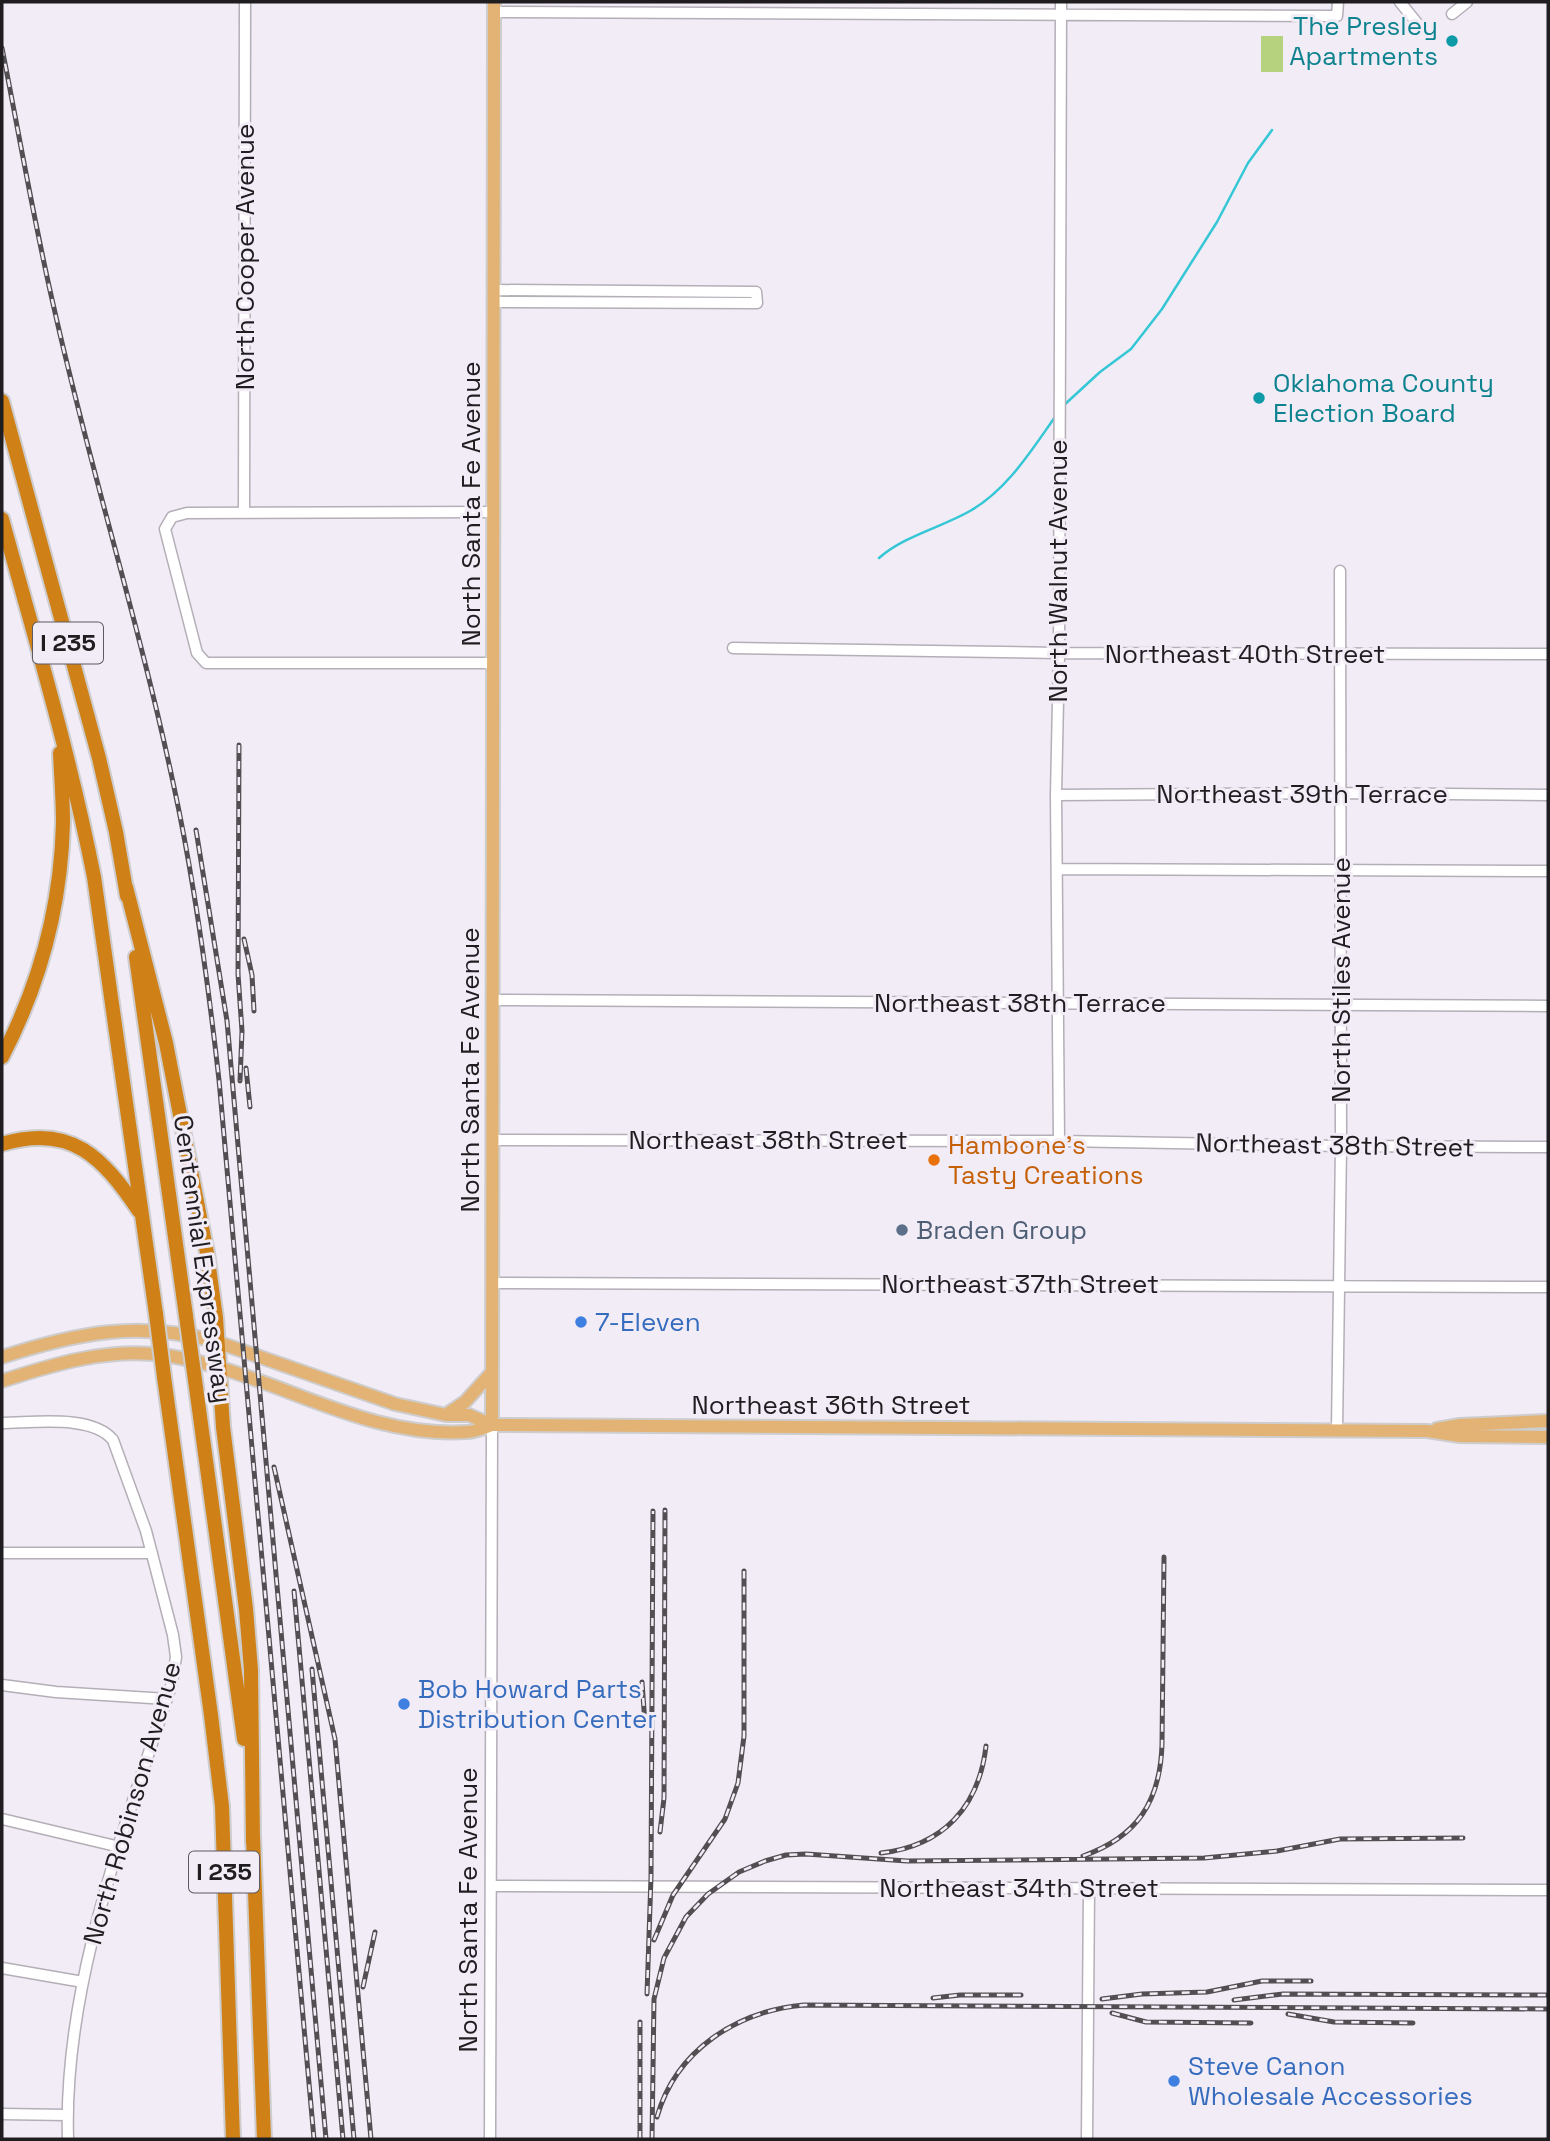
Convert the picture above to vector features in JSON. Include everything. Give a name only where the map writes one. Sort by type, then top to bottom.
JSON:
[{"type":"highway","name":"Centennial Expressway","points":[[2,401],[99,758],[126,887],[241,1719],[253,1843],[264,2139]]},
{"type":"highway","name":"Centennial Expressway","points":[[2,519],[59,727],[94,877],[222,1806],[233,2139]]},
{"type":"highway","points":[[2,1057],[32,991],[56,900],[62,823],[59,727]]},
{"type":"highway","points":[[126,887],[174,1083],[207,1253],[223,1427],[249,1646],[253,1843]]},
{"type":"highway","points":[[2,1144],[23,1138],[35,1138],[78,1146],[102,1162],[117,1178],[142,1216]]},
{"type":"main road","name":"North Santa Fe Avenue","points":[[492,1425],[494,7]]},
{"type":"main road","points":[[2,1357],[71,1336],[116,1331],[191,1336],[217,1342],[373,1398],[417,1410],[446,1415],[469,1415],[492,1425]]},
{"type":"main road","points":[[2,1381],[61,1362],[95,1356],[156,1354],[219,1368]]},
{"type":"main road","name":"Northeast 36th Street","points":[[219,1368],[328,1406],[397,1426],[468,1433],[492,1425],[1427,1431],[1461,1436],[1548,1437]]},
{"type":"main road","points":[[446,1415],[465,1402],[492,1372]]},
{"type":"main road","name":"Northeast 36th Street","points":[[1427,1431],[1460,1425],[1548,1421]]},
{"type":"street","name":"North Cooper Avenue","points":[[244,513],[245,2]]},
{"type":"street","name":"North Walnut Avenue","points":[[1059,1141],[1056,794],[1059,653],[1061,2]]},
{"type":"street","points":[[494,7],[1061,16],[1338,16],[1338,2]]},
{"type":"street","points":[[1400,2],[1421,28]]},
{"type":"street","points":[[1452,14],[1466,2]]},
{"type":"street","points":[[756,292],[757,303],[494,296],[756,292]]},
{"type":"street","points":[[493,512],[180,513],[169,519],[165,529],[196,650],[204,661],[215,664],[493,663]]},
{"type":"street","name":"North Stiles Avenue","points":[[1337,1430],[1341,1146],[1340,571]]},
{"type":"street","name":"Northeast 40th Street","points":[[733,648],[1059,653],[1548,654]]},
{"type":"street","name":"Northeast 39th Terrace","points":[[1056,794],[1548,795]]},
{"type":"street","points":[[1056,869],[1548,871]]},
{"type":"street","name":"Northeast 38th Terrace","points":[[493,1000],[1548,1006]]},
{"type":"street","name":"Northeast 38th Street","points":[[492,1140],[1059,1141],[1548,1147]]},
{"type":"street","name":"Northeast 37th Street","points":[[492,1283],[1548,1287]]},
{"type":"street","name":"North Robinson Avenue","points":[[2,1423],[82,1424],[108,1433],[120,1452],[152,1553],[175,1646],[174,1668],[167,1699],[120,1847],[83,1982],[73,2038],[67,2115],[68,2139]]},
{"type":"street","name":"North Santa Fe Avenue","points":[[490,2139],[492,1425]]},
{"type":"street","points":[[2,1553],[152,1553]]},
{"type":"street","points":[[2,1685],[56,1692],[167,1699]]},
{"type":"street","points":[[2,1819],[120,1847]]},
{"type":"street","name":"Northeast 34th Street","points":[[491,1886],[1548,1890]]},
{"type":"street","points":[[1087,2139],[1089,1888]]},
{"type":"street","points":[[2,1969],[83,1982]]},
{"type":"street","points":[[2,2114],[67,2115]]},
{"type":"green space","points":[[1261,36],[1283,36],[1283,72],[1261,72]]},
{"type":"waterway","points":[[1063,406],[1100,372],[1131,349],[1162,309],[1217,222],[1248,163],[1272,130]]},
{"type":"waterway","points":[[879,558],[911,538],[970,511],[996,492],[1017,469],[1055,417]]},
{"type":"railway","points":[[2,48],[54,308],[161,727],[182,823],[200,933],[219,1080],[314,2139]]},
{"type":"railway","points":[[239,745],[238,974],[242,1031],[240,1081]]},
{"type":"railway","points":[[196,830],[227,1021],[326,2139]]},
{"type":"railway","points":[[244,939],[252,975],[254,1011]]},
{"type":"railway","points":[[246,1068],[250,1107]]},
{"type":"railway","points":[[274,1467],[335,1739],[371,2139]]},
{"type":"railway","points":[[660,1832],[664,1798],[665,1510]]},
{"type":"railway","points":[[647,1994],[651,1877],[653,1511]]},
{"type":"railway","points":[[1083,1856],[1118,1839],[1131,1828],[1142,1815],[1156,1784],[1162,1745],[1164,1557]]},
{"type":"railway","points":[[654,1940],[673,1895],[725,1819],[738,1783],[744,1736],[744,1571]]},
{"type":"railway","points":[[294,1591],[343,2139]]},
{"type":"railway","points":[[312,1669],[354,2139]]},
{"type":"railway","points":[[642,1682],[645,1724]]},
{"type":"railway","points":[[881,1853],[923,1842],[954,1820],[975,1787],[986,1746]]},
{"type":"railway","points":[[652,2139],[654,1999],[664,1958],[686,1917],[708,1894],[739,1872],[765,1861],[786,1855],[806,1854],[907,1861],[1204,1858],[1277,1851],[1340,1839],[1463,1838]]},
{"type":"railway","points":[[363,1987],[375,1932]]},
{"type":"railway","points":[[1102,1999],[1142,1994],[1207,1992],[1262,1981],[1311,1981]]},
{"type":"railway","points":[[1234,2000],[1283,1994],[1548,1995]]},
{"type":"railway","points":[[933,1998],[1021,1995]]},
{"type":"railway","points":[[657,2117],[666,2093],[679,2072],[712,2038],[755,2016],[804,2005],[1548,2009]]},
{"type":"railway","points":[[1112,2013],[1146,2022],[1251,2023]]},
{"type":"railway","points":[[1288,2014],[1334,2022],[1413,2023]]},
{"type":"railway","points":[[640,2022],[640,2139]]},
{"type":"place","name":"The Presley Apartments","points":[[1452,41]]},
{"type":"place","name":"Oklahoma County Election Board","points":[[1259,398]]},
{"type":"place","name":"Hambone's Tasty Creations","points":[[934,1160]]},
{"type":"place","name":"Braden Group","points":[[902,1230]]},
{"type":"place","name":"7-Eleven","points":[[581,1322]]},
{"type":"place","name":"Bob Howard Parts Distribution Center","points":[[404,1704]]},
{"type":"place","name":"Steve Canon Wholesale Accessories","points":[[1174,2081]]}]
